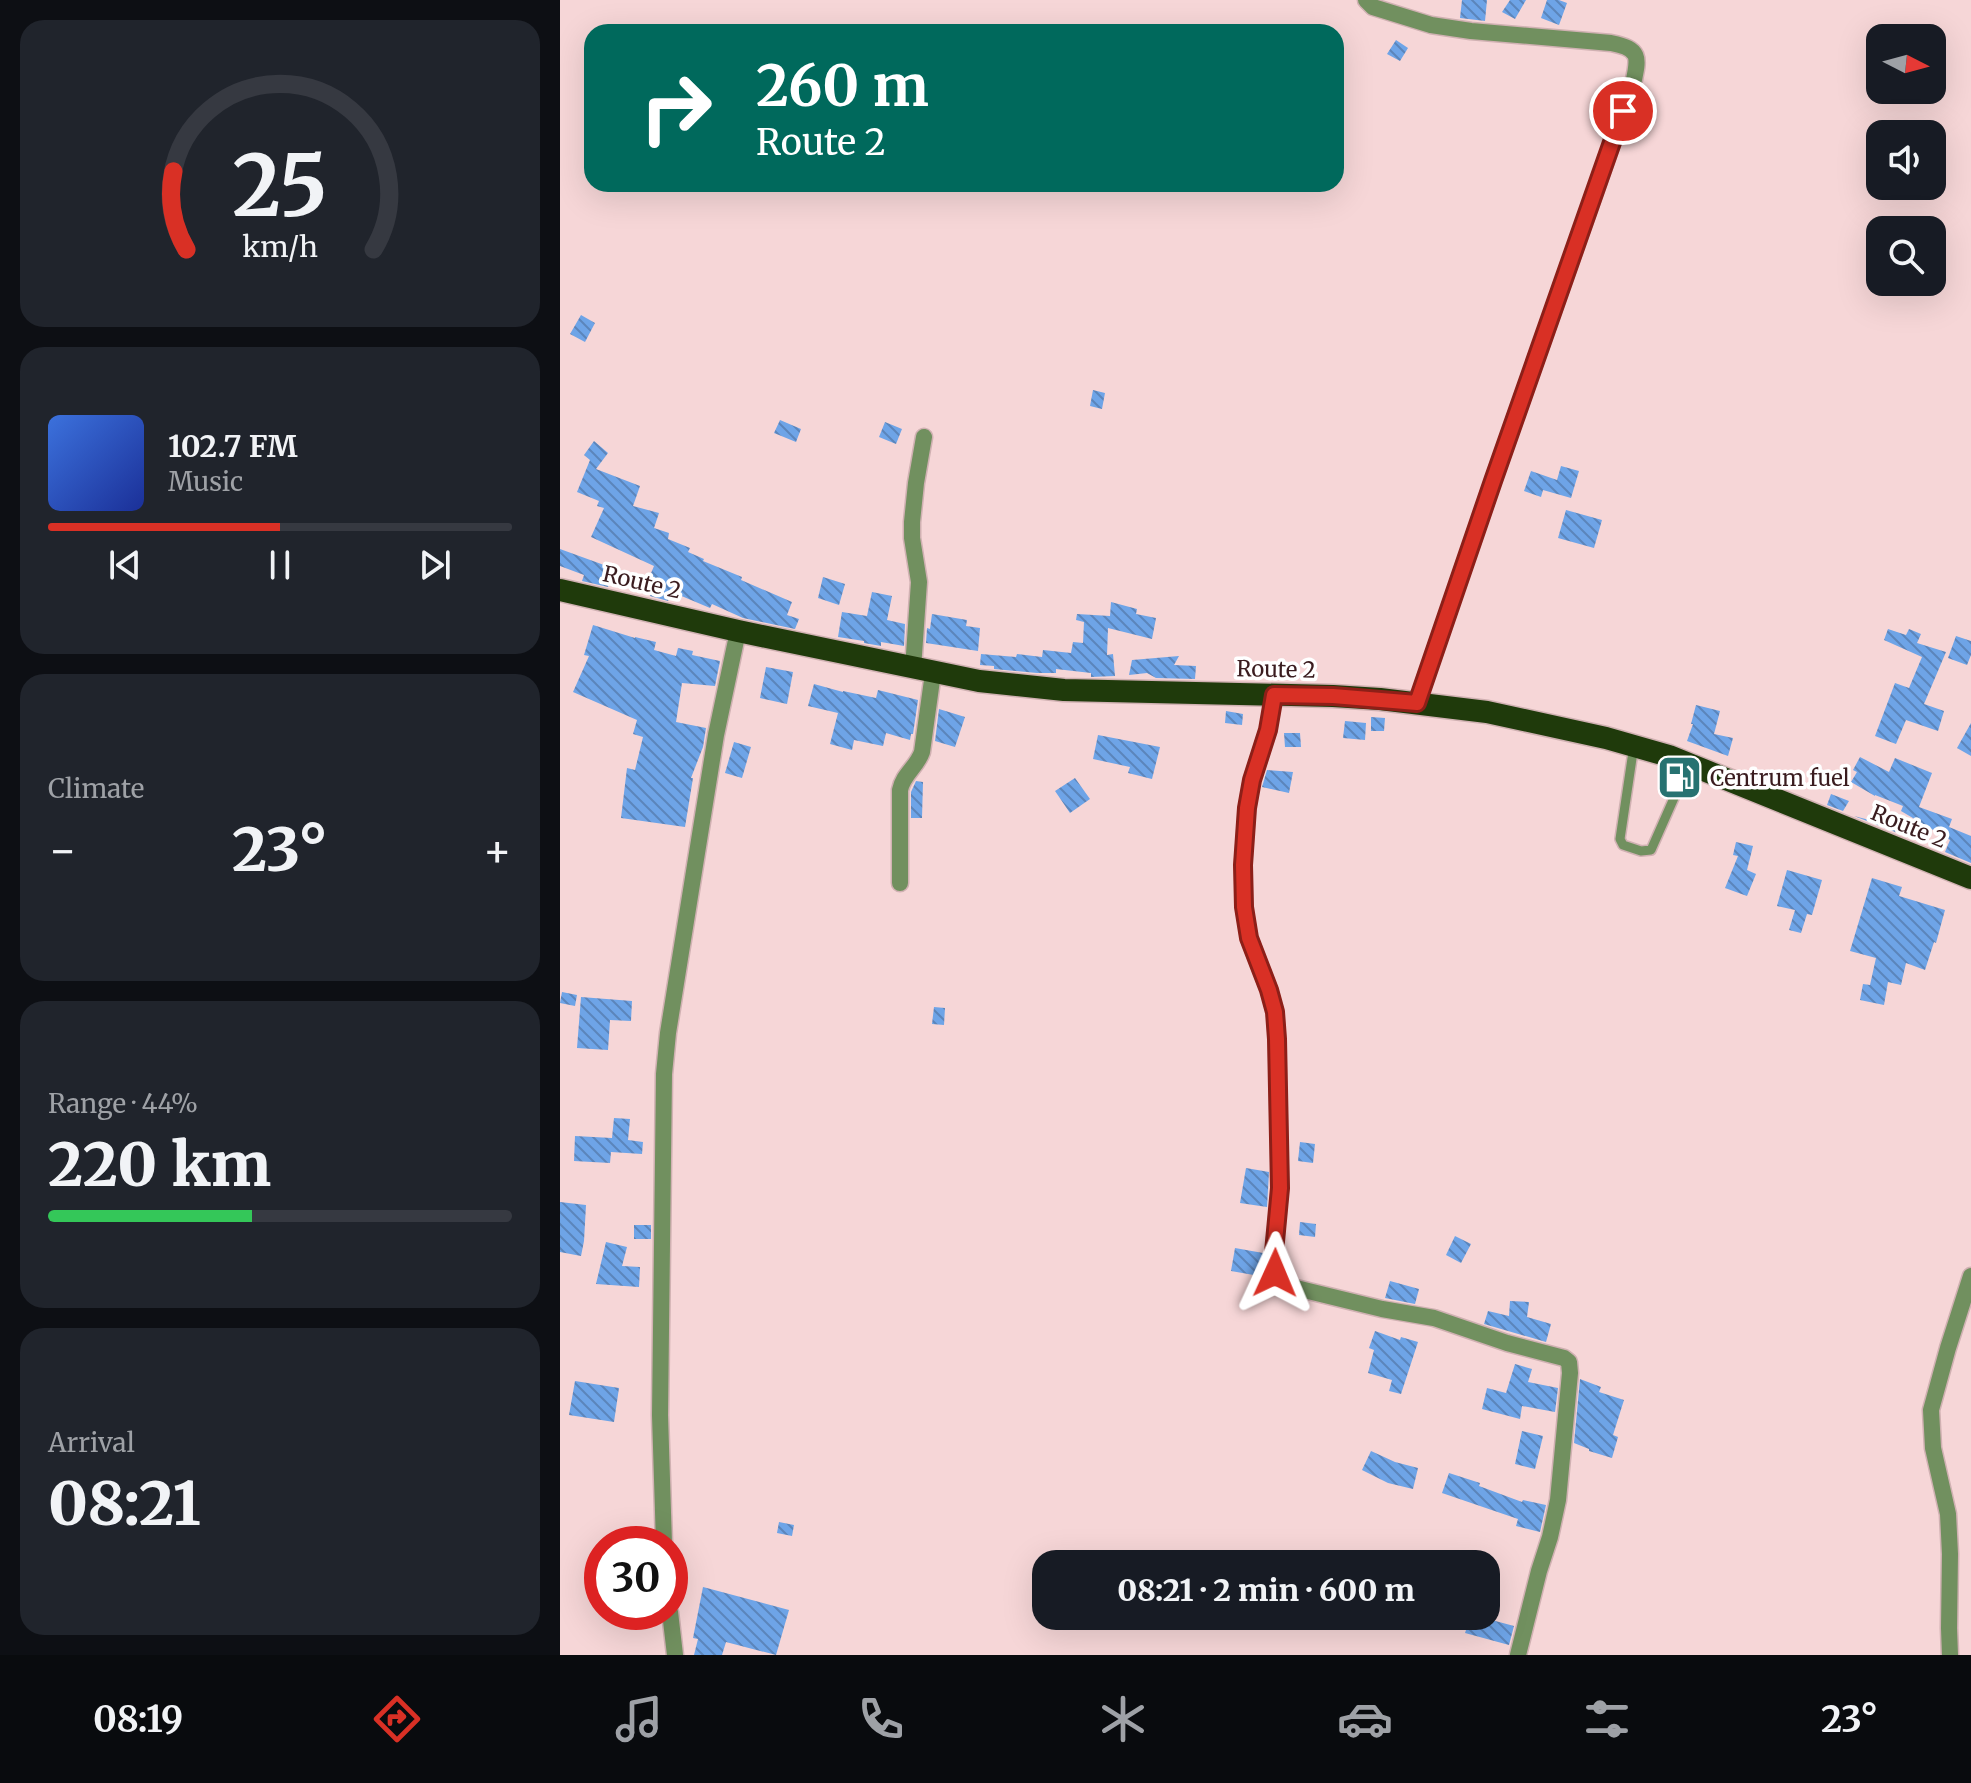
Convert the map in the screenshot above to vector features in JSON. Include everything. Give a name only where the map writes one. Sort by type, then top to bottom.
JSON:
[{"type":"highway","name":"Route 2","points":[[560,590],[979,681],[1052,689],[1333,696],[1487,712],[1634,745],[1690,763],[1971,878]]},
{"type":"street","points":[[1366,0],[1373,7],[1431,25],[1630,47],[1638,62],[1628,99],[1417,703]]},
{"type":"street","points":[[900,883],[900,790],[903,779],[922,752],[923,671],[919,582],[912,522],[924,437]]},
{"type":"street","points":[[663,1526],[660,1415],[664,1074],[716,735],[738,631]]},
{"type":"street","points":[[1274,695],[1268,730],[1252,780],[1243,865],[1244,907],[1249,938],[1275,1012],[1280,1173],[1275,1273],[1283,1283],[1292,1287],[1434,1318],[1569,1362],[1558,1500],[1518,1655]]},
{"type":"street","points":[[1950,1655],[1948,1514],[1933,1448],[1931,1410],[1971,1276]]},
{"type":"street","points":[[672,1630],[675,1655]]},
{"type":"lane","points":[[1634,745],[1620,839],[1623,845],[1641,851],[1651,850],[1690,763]]},
{"type":"building","points":[[1462,0],[1487,0],[1485,21],[1460,18]]},
{"type":"building","points":[[1510,0],[1526,0],[1515,19],[1502,12]]},
{"type":"building","points":[[1547,0],[1567,3],[1559,25],[1541,18]]},
{"type":"building","points":[[1396,40],[1408,48],[1400,61],[1387,54]]},
{"type":"building","points":[[581,315],[595,323],[585,342],[570,334]]},
{"type":"building","points":[[1093,390],[1105,393],[1102,409],[1090,406]]},
{"type":"building","points":[[780,420],[801,429],[796,442],[774,433]]},
{"type":"building","points":[[885,422],[902,429],[896,444],[879,437]]},
{"type":"building","points":[[594,441],[608,453],[596,469],[640,486],[633,506],[659,513],[654,528],[669,533],[668,539],[690,548],[688,552],[703,561],[792,602],[787,615],[799,619],[795,629],[743,618],[712,604],[710,608],[672,592],[668,601],[650,596],[657,581],[649,578],[654,566],[591,537],[604,508],[597,506],[599,501],[577,492],[590,460],[584,455]]},
{"type":"building","points":[[1561,466],[1579,471],[1571,498],[1543,490],[1541,497],[1524,491],[1531,471],[1557,480]]},
{"type":"building","points":[[1566,510],[1602,520],[1594,548],[1558,538]]},
{"type":"building","points":[[560,549],[615,569],[608,587],[582,581],[584,575],[560,566]]},
{"type":"building","points":[[823,577],[845,584],[839,605],[818,598]]},
{"type":"building","points":[[872,592],[892,596],[887,620],[905,624],[904,646],[881,642],[881,646],[838,637],[842,612],[867,616]]},
{"type":"building","points":[[1111,602],[1137,609],[1136,614],[1156,618],[1152,639],[1108,628],[1107,655],[1113,654],[1115,676],[1091,677],[1091,673],[1056,669],[1056,673],[1037,673],[980,665],[981,654],[1042,657],[1043,650],[1071,653],[1073,642],[1083,643],[1084,622],[1076,620],[1077,614],[1110,616]]},
{"type":"building","points":[[932,614],[967,620],[966,626],[980,628],[978,651],[926,643]]},
{"type":"building","points":[[593,625],[656,642],[654,650],[676,656],[678,648],[693,651],[692,655],[720,661],[715,686],[682,683],[676,722],[706,728],[703,747],[691,778],[685,827],[621,818],[627,768],[635,770],[643,737],[633,734],[637,720],[573,692],[589,656],[584,655]]},
{"type":"building","points":[[1888,629],[1906,635],[1909,629],[1921,634],[1917,643],[1946,652],[1924,704],[1944,711],[1938,731],[1906,720],[1896,744],[1875,736],[1895,683],[1909,688],[1922,657],[1884,640]]},
{"type":"building","points":[[1956,636],[1971,641],[1967,665],[1948,658]]},
{"type":"building","points":[[1179,656],[1174,665],[1196,666],[1195,679],[1156,678],[1147,673],[1129,675],[1132,660]]},
{"type":"building","points":[[766,667],[793,672],[787,704],[760,698]]},
{"type":"building","points":[[814,684],[876,698],[878,690],[918,700],[910,740],[886,733],[883,746],[854,740],[852,750],[830,744],[838,713],[808,706]]},
{"type":"building","points":[[1696,705],[1720,711],[1714,734],[1733,738],[1728,756],[1687,741]]},
{"type":"building","points":[[939,709],[965,717],[955,747],[935,741]]},
{"type":"building","points":[[1226,711],[1243,714],[1242,725],[1225,723]]},
{"type":"building","points":[[1371,717],[1385,718],[1384,731],[1371,731]]},
{"type":"building","points":[[1345,721],[1366,723],[1365,740],[1343,738]]},
{"type":"building","points":[[1971,723],[1971,756],[1957,748]]},
{"type":"building","points":[[1284,733],[1300,733],[1301,747],[1285,747]]},
{"type":"building","points":[[1098,735],[1160,747],[1152,779],[1128,773],[1130,767],[1093,759]]},
{"type":"building","points":[[734,742],[751,747],[742,778],[725,773]]},
{"type":"building","points":[[1860,757],[1889,772],[1895,758],[1932,773],[1919,807],[1952,819],[1949,827],[1971,836],[1971,863],[1945,852],[1950,840],[1901,811],[1903,806],[1875,796],[1851,782]]},
{"type":"building","points":[[1267,770],[1293,772],[1289,793],[1262,787]]},
{"type":"building","points":[[1075,778],[1090,799],[1070,813],[1055,791]]},
{"type":"building","points":[[916,781],[923,782],[922,818],[911,818],[911,792]]},
{"type":"building","points":[[1831,794],[1849,801],[1843,811],[1827,805]]},
{"type":"building","points":[[1854,816],[1881,823],[1910,831],[1908,837]]},
{"type":"building","points":[[1736,842],[1753,846],[1747,870],[1756,874],[1747,896],[1725,888],[1738,856],[1733,855]]},
{"type":"building","points":[[1787,870],[1822,880],[1812,915],[1807,914],[1801,933],[1789,930],[1795,910],[1777,906]]},
{"type":"building","points":[[1872,878],[1902,887],[1899,896],[1945,910],[1925,970],[1906,963],[1901,985],[1888,982],[1884,1005],[1860,1000],[1863,984],[1870,985],[1876,958],[1850,951]]},
{"type":"building","points":[[562,992],[577,995],[575,1006],[560,1003]]},
{"type":"building","points":[[581,997],[632,1001],[631,1021],[610,1020],[608,1050],[577,1048]]},
{"type":"building","points":[[934,1007],[945,1008],[944,1025],[932,1024]]},
{"type":"building","points":[[614,1118],[630,1119],[628,1140],[643,1142],[642,1154],[611,1152],[610,1163],[574,1161],[575,1136],[612,1138]]},
{"type":"building","points":[[1300,1142],[1315,1144],[1313,1163],[1298,1161]]},
{"type":"building","points":[[1246,1168],[1269,1172],[1267,1207],[1240,1203]]},
{"type":"building","points":[[560,1202],[586,1205],[581,1256],[560,1252]]},
{"type":"building","points":[[1300,1222],[1316,1224],[1315,1237],[1299,1235]]},
{"type":"building","points":[[634,1225],[651,1225],[651,1239],[634,1239]]},
{"type":"building","points":[[1455,1236],[1471,1244],[1461,1263],[1446,1255]]},
{"type":"building","points":[[606,1242],[627,1247],[622,1266],[640,1267],[639,1287],[596,1284]]},
{"type":"building","points":[[1235,1248],[1263,1253],[1265,1277],[1231,1271]]},
{"type":"building","points":[[1390,1281],[1419,1289],[1415,1304],[1385,1298]]},
{"type":"building","points":[[1510,1301],[1529,1302],[1527,1317],[1551,1324],[1546,1342],[1484,1324],[1488,1311],[1509,1316]]},
{"type":"building","points":[[1375,1331],[1400,1340],[1401,1337],[1418,1342],[1401,1394],[1389,1391],[1392,1380],[1368,1373],[1374,1350],[1369,1348]]},
{"type":"building","points":[[1515,1364],[1532,1369],[1528,1382],[1558,1388],[1555,1412],[1522,1406],[1520,1419],[1482,1409],[1487,1388],[1506,1393]]},
{"type":"building","points":[[1580,1379],[1601,1387],[1599,1392],[1624,1400],[1613,1435],[1618,1437],[1612,1458],[1574,1443]]},
{"type":"building","points":[[575,1381],[619,1388],[614,1422],[569,1415]]},
{"type":"building","points":[[1522,1431],[1543,1436],[1535,1469],[1515,1464]]},
{"type":"building","points":[[1371,1451],[1418,1468],[1413,1489],[1388,1483],[1362,1470]]},
{"type":"building","points":[[1449,1473],[1522,1502],[1546,1505],[1540,1532],[1516,1526],[1518,1519],[1442,1493]]},
{"type":"building","points":[[779,1522],[794,1525],[792,1536],[777,1533]]},
{"type":"building","points":[[703,1587],[789,1610],[776,1655],[726,1642],[722,1655],[694,1655],[698,1639],[693,1638]]},
{"type":"building","points":[[1500,1622],[1514,1626],[1509,1645],[1465,1633],[1466,1630],[1500,1630]]},
{"type":"place","name":"Centrum fuel","points":[[1679,778]]},
{"type":"route","points":[[1275,1273],[1280,1188],[1275,1012],[1249,938],[1244,907],[1243,865],[1244,831],[1252,780],[1268,730],[1274,695],[1417,703],[1623,111]]}]
